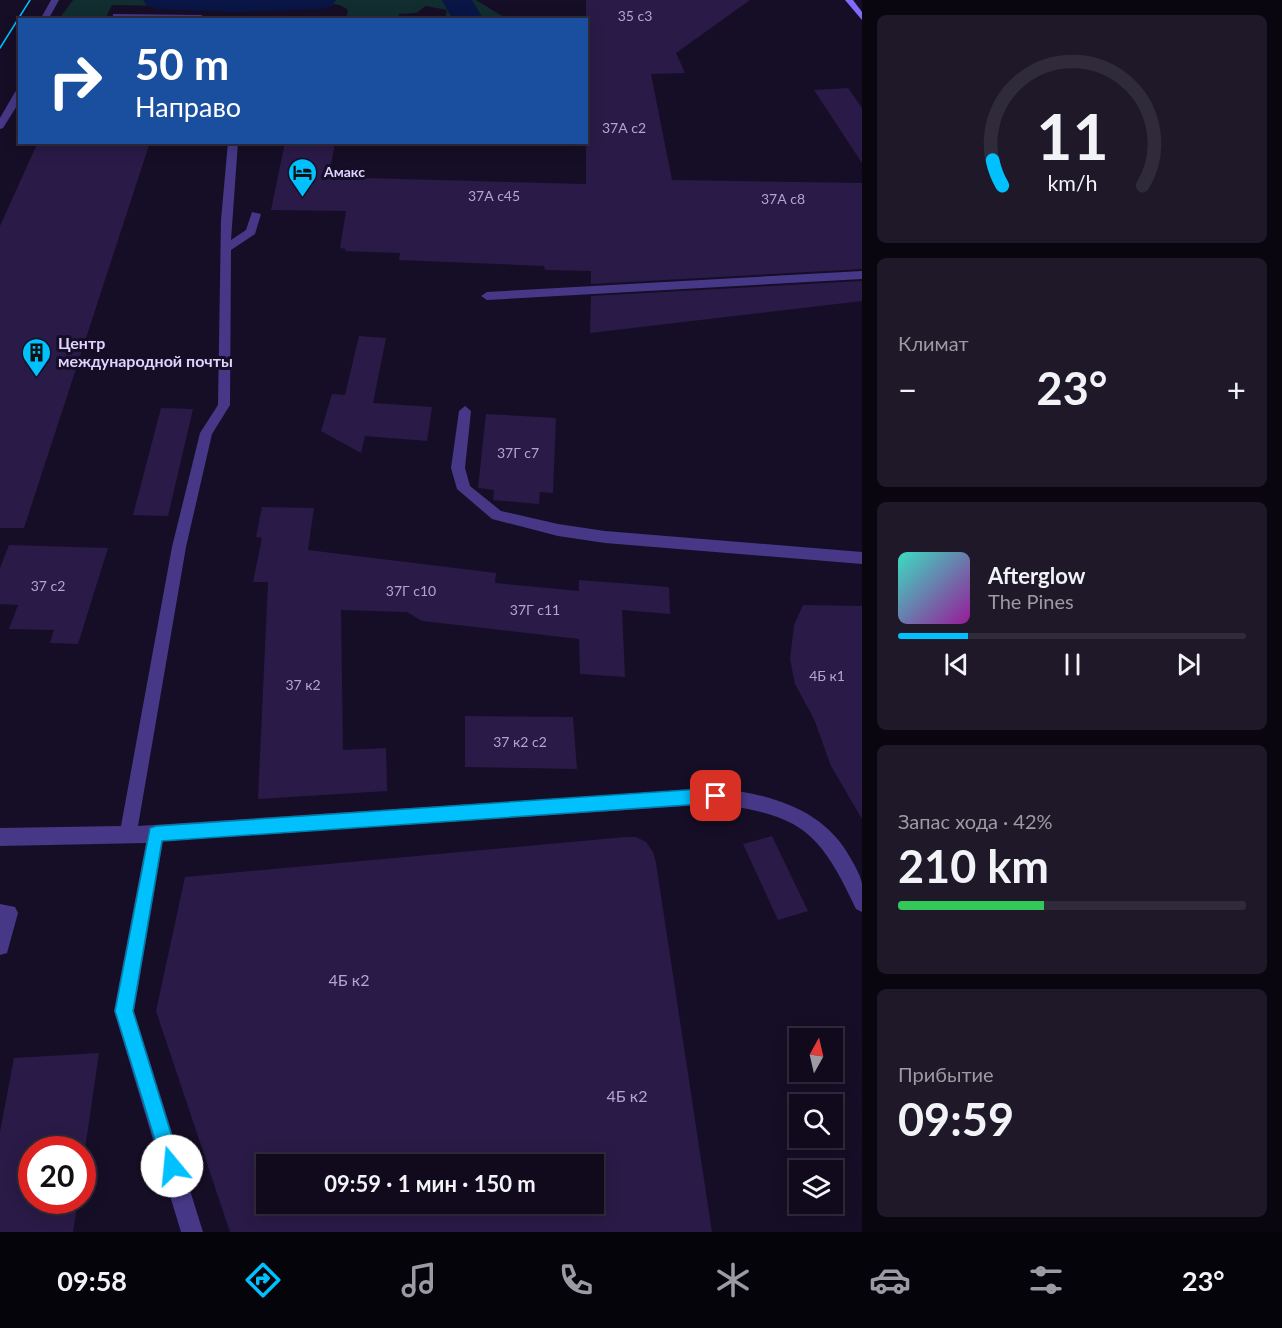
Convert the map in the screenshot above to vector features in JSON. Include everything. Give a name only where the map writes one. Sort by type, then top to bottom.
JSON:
[{"type":"main road","points":[[849,0],[862,18]]},
{"type":"lane","points":[[45,18],[55,0]]},
{"type":"lane","points":[[116,16],[201,18]]},
{"type":"lane","points":[[0,126],[18,95]]},
{"type":"lane","points":[[128,835],[179,547],[206,433],[224,405],[226,248],[233,144]]},
{"type":"lane","points":[[226,248],[251,232],[256,214]]},
{"type":"lane","points":[[488,296],[862,275]]},
{"type":"lane","points":[[465,411],[458,468],[464,489],[497,515],[558,530],[605,537],[862,558]]},
{"type":"lane","points":[[0,837],[128,835],[716,796],[732,797],[768,805],[814,827],[827,838],[837,853],[862,903]]},
{"type":"lane","points":[[156,833],[124,1011],[192,1232]]},
{"type":"lane","points":[[0,913],[9,913],[0,946]]},
{"type":"green space","points":[[73,0],[476,0],[505,18],[445,18],[447,10],[426,6],[416,13],[399,14],[398,18],[346,18],[348,10],[324,3],[300,9],[112,5],[106,18],[60,18]]},
{"type":"building","points":[[586,0],[750,0],[676,53],[685,73],[651,74],[672,180],[862,183],[862,269],[591,284],[591,271],[545,270],[544,266],[399,260],[400,253],[345,251],[346,249],[340,248],[346,211],[271,210],[285,144],[335,144],[329,177],[586,184],[588,18],[586,18]]},
{"type":"building","points":[[848,88],[862,108],[862,163],[814,90]]},
{"type":"building","name":"Центр международной почты","points":[[37,144],[149,144],[24,528],[0,528],[0,226]]},
{"type":"building","points":[[862,281],[862,301],[590,333],[591,296]]},
{"type":"building","points":[[359,336],[386,338],[373,403],[432,407],[427,441],[365,436],[361,453],[321,431],[332,394],[345,395]]},
{"type":"building","points":[[161,408],[193,409],[168,516],[133,515]]},
{"type":"building","points":[[486,414],[556,418],[553,493],[540,492],[539,504],[493,500],[494,490],[478,488]]},
{"type":"building","points":[[262,507],[314,508],[308,550],[496,573],[495,583],[579,591],[579,580],[669,587],[670,614],[622,610],[625,677],[580,674],[579,639],[422,621],[407,612],[341,610],[343,750],[386,748],[387,791],[258,799],[268,582],[253,582],[262,538],[256,537]]},
{"type":"building","points":[[9,545],[108,548],[78,644],[50,643],[54,630],[9,629],[18,605],[0,604],[0,568]]},
{"type":"building","points":[[803,605],[862,606],[862,819],[831,766],[814,719],[795,684],[790,659],[794,625]]},
{"type":"building","points":[[465,716],[573,717],[577,769],[465,767]]},
{"type":"building","points":[[772,836],[808,911],[778,920],[743,844]]},
{"type":"building","points":[[636,837],[646,842],[653,852],[656,863],[712,1232],[230,1232],[156,1011],[185,877]]},
{"type":"building","points":[[99,1053],[87,1136],[18,1136],[18,1214],[76,1214],[73,1232],[0,1232],[0,1132],[14,1058]]},
{"type":"waterway","points":[[158,0],[237,3],[321,0]]},
{"type":"waterway","points":[[457,0],[468,18]]},
{"type":"tram line","points":[[19,18],[30,0]]},
{"type":"tram line","points":[[0,48],[18,19]]},
{"type":"place","name":"Амакс","points":[[303,198]]},
{"type":"place","name":"Центр международной почты","points":[[37,378]]},
{"type":"route","points":[[172,1166],[124,1011],[156,833],[716,796]]}]
